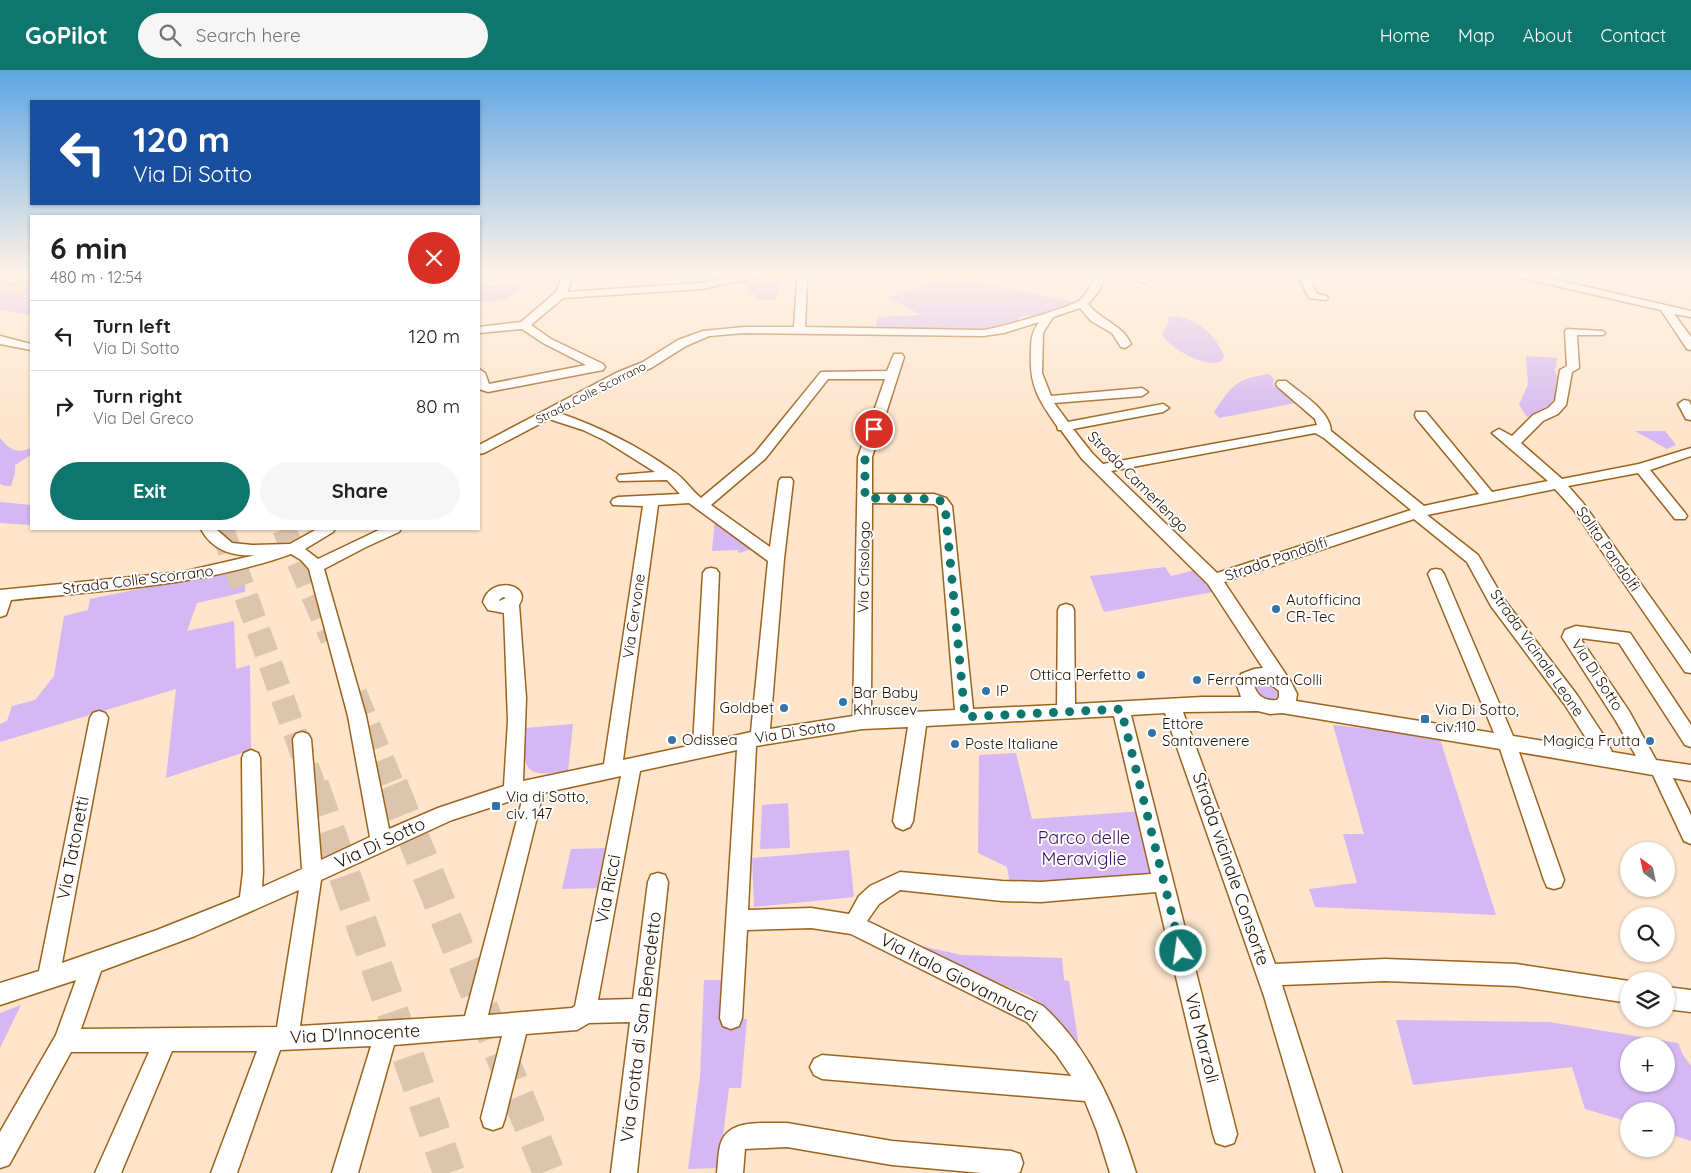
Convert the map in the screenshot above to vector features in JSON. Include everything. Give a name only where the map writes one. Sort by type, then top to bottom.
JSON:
[{"type":"street","points":[[480,330],[520,325]]},
{"type":"street","points":[[525,325],[547,341],[597,367],[620,376]]},
{"type":"street","points":[[799,325],[799,332]]},
{"type":"street","name":"Strada Colle Scorrano","points":[[480,449],[620,376],[640,368],[682,343],[698,336],[744,330],[799,332],[994,332],[1015,325]]},
{"type":"street","name":"Strada Camerlengo","points":[[1042,325],[1037,333],[1036,373],[1046,400],[1063,427],[1086,456],[1214,580]]},
{"type":"street","points":[[1108,325],[1117,330],[1125,344]]},
{"type":"street","points":[[1677,325],[1691,346]]},
{"type":"street","points":[[1513,443],[1538,418],[1553,411],[1562,402],[1566,370],[1573,368],[1571,331],[1599,333]]},
{"type":"street","points":[[0,340],[30,347]]},
{"type":"street","name":"Via Crisologo","points":[[862,722],[865,457],[898,357]]},
{"type":"street","points":[[480,376],[483,386],[488,388],[597,367]]},
{"type":"street","points":[[618,502],[698,501],[760,456],[825,375],[893,375]]},
{"type":"street","points":[[1282,384],[1321,417],[1324,423],[1324,432]]},
{"type":"street","points":[[1046,400],[1142,392]]},
{"type":"street","points":[[1684,404],[1691,416]]},
{"type":"street","points":[[1063,427],[1163,408]]},
{"type":"street","points":[[548,414],[588,427],[670,475],[698,501],[776,559]]},
{"type":"street","points":[[1421,415],[1488,497]]},
{"type":"street","points":[[1100,469],[1311,429],[1324,432],[1419,512]]},
{"type":"street","name":"Salita Pandolfi","points":[[1499,433],[1558,483],[1578,506],[1691,667]]},
{"type":"street","name":"Strada Pandolfi","points":[[1283,692],[1228,599],[1214,580],[1419,512],[1641,468],[1691,452]]},
{"type":"street","points":[[1641,468],[1680,516]]},
{"type":"street","points":[[624,478],[670,475]]},
{"type":"street","points":[[731,1018],[737,920],[753,739],[786,481]]},
{"type":"street","points":[[865,498],[934,499],[941,501],[945,506],[965,717]]},
{"type":"street","name":"Via Cervone","points":[[622,767],[651,503],[653,502]]},
{"type":"street","name":"Strada Vicinale Leone","points":[[1419,512],[1473,559],[1497,602],[1571,700],[1598,741],[1606,759]]},
{"type":"street","points":[[209,530],[219,541],[228,547],[239,549],[293,548],[312,561],[316,567],[357,716],[381,841]]},
{"type":"street","name":"Strada Colle Scorrano","points":[[2,596],[182,577],[240,565],[293,548],[326,530]]},
{"type":"street","points":[[316,567],[364,541],[392,530]]},
{"type":"street","points":[[702,750],[711,574]]},
{"type":"street","points":[[1436,574],[1507,743],[1554,880]]},
{"type":"street","points":[[0,611],[2,596]]},
{"type":"street","points":[[511,604],[517,681],[517,763],[513,791]]},
{"type":"street","points":[[1066,610],[1066,712]]},
{"type":"street","name":"Via Di Sotto","points":[[1654,767],[1620,710],[1590,670],[1570,637],[1571,634],[1576,632],[1624,637],[1691,740]]},
{"type":"street","points":[[1260,654],[1259,668],[1249,681],[1248,696],[1257,704],[1270,708],[1283,692]]},
{"type":"street","points":[[1249,681],[1266,676],[1283,692],[1334,715],[1691,773]]},
{"type":"street","name":"Via Di Sotto","points":[[1202,704],[1249,681]]},
{"type":"street","name":"Via Di Sotto","points":[[0,994],[209,921],[381,841],[456,809],[513,791],[753,739],[862,722],[1202,704],[1257,704]]},
{"type":"street","name":"Strada vicinale Consorte","points":[[1172,706],[1222,840],[1268,975],[1310,1102],[1329,1173]]},
{"type":"street","name":"Via Marzoli","points":[[1121,709],[1225,1134]]},
{"type":"street","name":"Via Tatonetti","points":[[48,978],[99,718]]},
{"type":"street","points":[[903,820],[918,719]]},
{"type":"street","points":[[224,1173],[280,1038],[312,874],[302,739]]},
{"type":"street","points":[[250,903],[253,872],[251,758]]},
{"type":"street","name":"Via Ricci","points":[[585,1012],[622,767]]},
{"type":"street","points":[[1654,767],[1691,835]]},
{"type":"street","points":[[474,1027],[535,786]]},
{"type":"street","points":[[854,925],[864,904],[890,884],[900,881],[1002,891],[1041,892],[1164,882]]},
{"type":"street","name":"Via Grotta di San Benedetto","points":[[624,1173],[658,882]]},
{"type":"street","name":"Via Italo Giovannucci","points":[[737,920],[839,920],[854,925],[1035,1014],[1061,1040],[1096,1099],[1123,1173]]},
{"type":"street","points":[[0,1156],[65,1041],[93,963]]},
{"type":"street","name":"Strada vicinale Consorte","points":[[1268,975],[1385,970],[1516,975],[1620,991]]},
{"type":"street","points":[[1675,999],[1691,1001]]},
{"type":"street","name":"Via D'Innocente","points":[[65,1041],[280,1038],[386,1034],[576,1019],[585,1012],[642,1010]]},
{"type":"street","points":[[493,1118],[517,1024]]},
{"type":"street","points":[[345,1173],[386,1034]]},
{"type":"street","points":[[108,1173],[166,1039]]},
{"type":"street","points":[[822,1067],[1091,1090]]},
{"type":"street","points":[[730,1173],[732,1146],[739,1137],[748,1136],[787,1135],[892,1153],[1011,1163]]},
{"type":"green space","points":[[876,325],[1002,325],[993,328],[876,331]]},
{"type":"green space","points":[[1167,325],[1200,325],[1215,340],[1224,355],[1222,361],[1215,363],[1198,360],[1173,346],[1162,335]]},
{"type":"green space","points":[[1526,356],[1557,358],[1556,368],[1554,369],[1557,376],[1554,399],[1547,407],[1527,417],[1519,405],[1528,384]]},
{"type":"green space","points":[[1269,374],[1274,379],[1273,385],[1287,390],[1301,402],[1219,418],[1214,412],[1236,385],[1249,378]]},
{"type":"green space","points":[[1635,431],[1665,431],[1676,445],[1667,449]]},
{"type":"green space","points":[[0,438],[14,450],[22,451],[30,448],[30,456],[15,465],[11,486],[0,484]]},
{"type":"green space","points":[[0,502],[30,505],[30,525],[0,523]]},
{"type":"green space","points":[[715,519],[754,549],[738,553],[738,550],[712,551]]},
{"type":"green space","points":[[246,567],[245,592],[197,603],[187,631],[234,621],[236,669],[250,665],[251,750],[166,778],[176,689],[0,742],[0,724],[7,721],[12,706],[35,700],[54,676],[64,616],[88,610],[90,599]]},
{"type":"green space","points":[[1165,567],[1171,576],[1195,570],[1213,592],[1104,612],[1090,576]]},
{"type":"green space","points":[[1258,681],[1275,685],[1280,692],[1279,698],[1272,701],[1259,698],[1253,685]]},
{"type":"green space","points":[[573,724],[568,771],[542,773],[534,772],[529,768],[524,754],[525,728]]},
{"type":"green space","points":[[1333,725],[1439,736],[1496,915],[1315,907],[1309,889],[1357,883],[1343,834],[1364,834]]},
{"type":"green space","name":"Parco delle Meraviglie","points":[[1016,753],[1032,819],[1144,811],[1159,878],[1010,884],[1007,867],[978,853],[979,755]]},
{"type":"green space","points":[[788,803],[790,848],[760,849],[762,805]]},
{"type":"green space","points":[[610,848],[604,888],[562,889],[571,849]]},
{"type":"green space","points":[[849,850],[854,897],[754,907],[752,858]]},
{"type":"green space","points":[[902,942],[962,955],[1062,958],[1064,980],[1069,981],[1080,1053],[1054,1015],[1030,996]]},
{"type":"green space","points":[[704,980],[723,980],[720,1019],[747,1019],[741,1088],[729,1088],[719,1168],[688,1169],[700,1077]]},
{"type":"green space","points":[[21,1005],[0,1048],[0,1013]]},
{"type":"green space","points":[[1396,1020],[1549,1022],[1641,1037],[1620,1037],[1620,1092],[1675,1092],[1675,1043],[1678,1043],[1683,1055],[1691,1066],[1691,1141],[1675,1136],[1675,1102],[1620,1102],[1620,1119],[1585,1109],[1572,1067],[1413,1085]]},
{"type":"tunnel","points":[[222,530],[314,786]]},
{"type":"tunnel","points":[[284,530],[332,639]]},
{"type":"tunnel","points":[[355,693],[393,786]]},
{"type":"tunnel","points":[[313,785],[449,1173]]},
{"type":"tunnel","points":[[392,785],[549,1173]]},
{"type":"place","name":"Autofficina CR-Tec","points":[[1276,609]]},
{"type":"place","name":"Ottica Perfetto","points":[[1141,675]]},
{"type":"place","name":"Ferramenta Colli","points":[[1197,680]]},
{"type":"place","name":"IP","points":[[986,691]]},
{"type":"place","name":"Bar Baby Khruscev","points":[[843,702]]},
{"type":"place","name":"Goldbet","points":[[784,708]]},
{"type":"place","name":"Via Di Sotto, civ.110","points":[[1425,719]]},
{"type":"place","name":"Ettore Santavenere","points":[[1152,733]]},
{"type":"place","name":"Odissea","points":[[672,740]]},
{"type":"place","name":"Magica Frutta","points":[[1650,741]]},
{"type":"place","name":"Poste Italiane","points":[[955,744]]},
{"type":"place","name":"Via di Sotto, civ. 147","points":[[496,806]]},
{"type":"route","points":[[874,429],[865,457],[865,498],[934,499],[941,501],[945,506],[965,717],[1121,709],[1181,951]]}]
